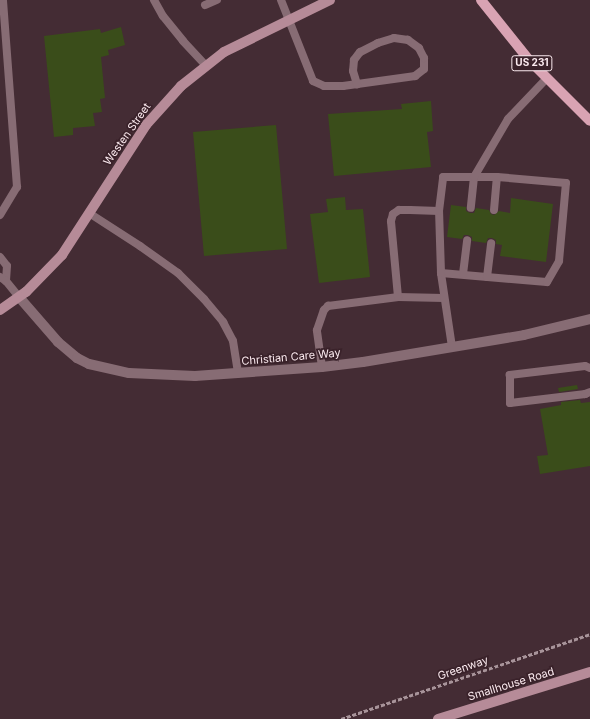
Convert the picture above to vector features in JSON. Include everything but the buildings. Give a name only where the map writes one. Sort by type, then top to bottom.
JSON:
[{"type":"main road","name":"US 231","points":[[481,0],[500,26],[547,78],[590,121]]},
{"type":"street","name":"Westen Street","points":[[0,310],[19,297],[49,270],[62,255],[154,114],[181,86],[224,52],[330,0]]},
{"type":"street","name":"Christian Care Way","points":[[19,297],[58,342],[77,358],[89,364],[129,373],[195,376],[322,367],[452,347],[553,329],[590,319]]},
{"type":"street","name":"Smallhouse Road","points":[[438,719],[590,672]]},
{"type":"lane","points":[[0,215],[17,187],[3,0]]},
{"type":"lane","points":[[154,0],[163,16],[179,36],[206,65]]},
{"type":"lane","points":[[205,5],[217,0]]},
{"type":"lane","points":[[281,0],[313,81],[324,86],[358,84],[415,76],[424,69],[424,58],[419,48],[408,40],[394,38],[378,43],[360,52],[354,60],[353,71],[358,84]]},
{"type":"lane","points":[[471,208],[474,177],[508,120],[547,78]]},
{"type":"lane","points":[[441,273],[547,282],[559,261],[566,183],[497,177],[443,177],[439,211],[441,273],[452,347]]},
{"type":"lane","points":[[494,210],[497,177]]},
{"type":"lane","points":[[398,297],[391,221],[393,214],[400,210],[439,211]]},
{"type":"lane","points":[[89,213],[178,273],[204,298],[223,322],[233,341],[238,374]]},
{"type":"lane","points":[[463,274],[467,240]]},
{"type":"lane","points":[[487,277],[491,243]]},
{"type":"lane","points":[[0,256],[7,266],[3,279],[19,297]]},
{"type":"lane","points":[[322,367],[317,330],[324,310],[328,306],[398,297],[444,298]]},
{"type":"lane","points":[[590,368],[585,366],[510,375],[510,403],[585,394],[590,392]]},
{"type":"path","name":"Greenway","points":[[341,719],[590,634]]}]
